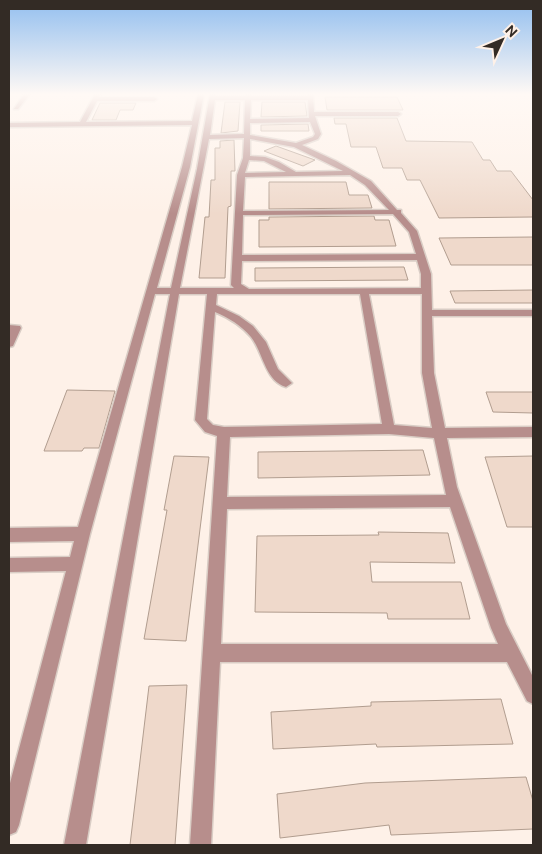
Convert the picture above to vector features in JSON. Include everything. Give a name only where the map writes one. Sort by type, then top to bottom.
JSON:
[{"type":"street","points":[[9,825],[75,564],[186,167],[193,134]]},
{"type":"street","points":[[75,845],[175,291],[206,134]]},
{"type":"street","points":[[296,145],[316,138],[318,134]]},
{"type":"street","points":[[206,137],[247,136],[296,145],[334,162],[368,183],[398,212],[413,231],[426,274],[428,373],[455,500],[499,628],[533,695]]},
{"type":"street","points":[[242,291],[236,285],[241,213],[241,175],[246,158],[247,136]]},
{"type":"street","points":[[246,158],[277,163],[294,174]]},
{"type":"street","points":[[241,175],[351,173]]},
{"type":"street","points":[[241,213],[398,212]]},
{"type":"street","points":[[237,258],[421,257]]},
{"type":"street","points":[[150,291],[426,292]]},
{"type":"street","points":[[212,291],[201,420],[209,429],[224,432],[389,429],[418,433],[533,432]]},
{"type":"street","points":[[364,292],[389,429]]},
{"type":"street","points":[[211,307],[240,320],[249,327],[266,351],[269,364],[275,375],[286,383]]},
{"type":"street","points":[[427,313],[533,313]]},
{"type":"street","points":[[9,328],[16,328],[9,343]]},
{"type":"street","points":[[201,845],[224,432]]},
{"type":"street","points":[[221,503],[455,500]]},
{"type":"street","points":[[9,535],[83,534]]},
{"type":"street","points":[[9,565],[75,564]]},
{"type":"street","points":[[212,653],[512,653]]},
{"type":"building","points":[[348,134],[403,134],[406,141],[472,142],[483,160],[490,160],[497,171],[511,171],[533,200],[533,217],[439,218],[420,180],[407,180],[402,168],[383,168],[376,147],[351,147]]},
{"type":"building","points":[[234,140],[235,171],[231,171],[231,206],[228,207],[225,278],[199,278],[205,217],[209,217],[211,180],[215,180],[215,148],[220,148],[220,141]]},
{"type":"building","points":[[276,146],[315,160],[303,166],[264,151]]},
{"type":"building","points":[[269,182],[346,182],[349,195],[368,195],[372,208],[269,209]]},
{"type":"building","points":[[374,216],[375,220],[389,220],[396,246],[259,247],[259,220],[269,220],[269,217]]},
{"type":"building","points":[[533,237],[533,265],[451,265],[439,238]]},
{"type":"building","points":[[404,267],[408,280],[255,281],[255,268]]},
{"type":"building","points":[[533,290],[533,303],[455,303],[450,291]]},
{"type":"building","points":[[67,390],[115,391],[99,448],[84,448],[82,451],[44,451]]},
{"type":"building","points":[[486,392],[533,392],[533,413],[493,412]]},
{"type":"building","points":[[423,450],[430,475],[258,478],[258,452]]},
{"type":"building","points":[[174,456],[209,457],[186,641],[144,639],[167,510],[164,510]]},
{"type":"building","points":[[533,456],[533,527],[507,527],[485,457]]},
{"type":"building","points":[[378,532],[448,533],[455,563],[370,562],[372,582],[461,582],[470,619],[388,619],[387,613],[255,612],[257,536],[379,535]]},
{"type":"building","points":[[187,685],[175,845],[130,845],[149,686]]},
{"type":"building","points":[[501,699],[513,744],[377,747],[376,744],[273,749],[271,712],[371,706],[371,702]]},
{"type":"building","points":[[526,777],[533,801],[533,829],[391,835],[389,825],[280,838],[277,794],[365,783]]}]
